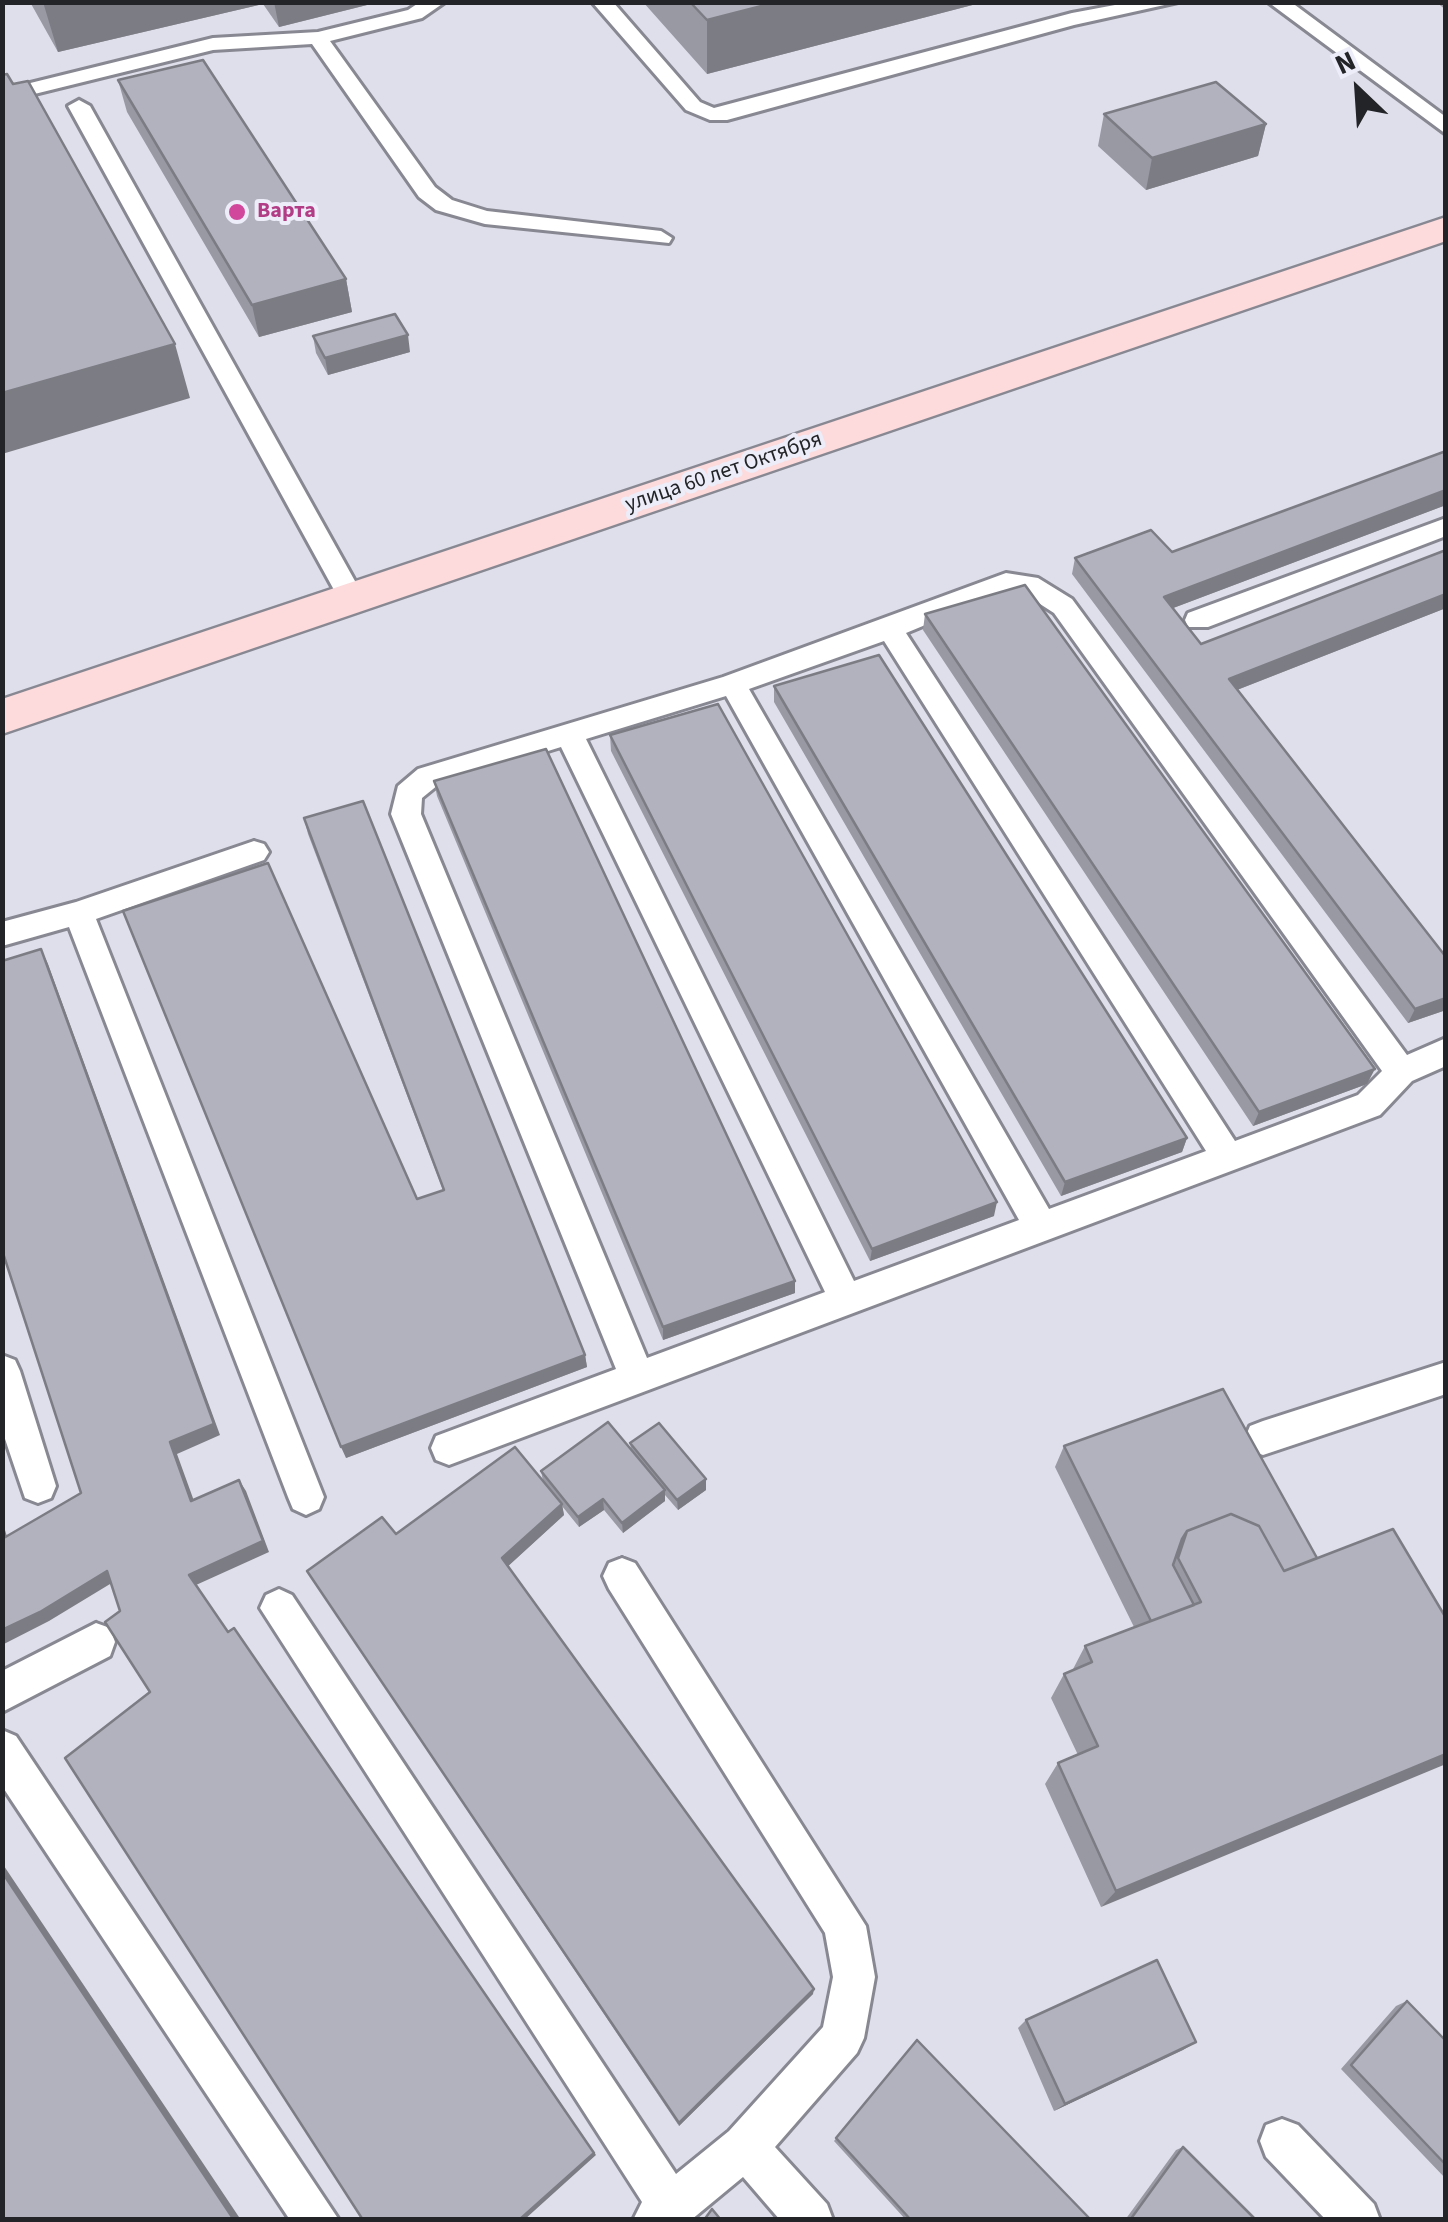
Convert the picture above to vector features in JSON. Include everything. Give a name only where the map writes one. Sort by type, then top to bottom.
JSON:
[{"type":"main road","name":"улица 60 лет Октября","points":[[2,716],[1446,228]]},
{"type":"lane","points":[[2,96],[213,44],[318,38],[415,14],[435,2]]},
{"type":"lane","points":[[602,2],[692,106],[710,114],[727,114],[1072,19],[1168,2]]},
{"type":"lane","points":[[1278,2],[1446,128]]},
{"type":"lane","points":[[318,38],[426,192],[444,205],[485,217],[662,238]]},
{"type":"lane","points":[[79,106],[352,599]]},
{"type":"lane","points":[[1198,620],[1446,526]]},
{"type":"lane","points":[[636,1375],[406,814],[408,794],[428,777],[732,684],[890,630],[1006,582],[1046,591],[1063,606],[1401,1072]]},
{"type":"lane","points":[[890,630],[1228,1157]]},
{"type":"lane","points":[[732,684],[1041,1227]]},
{"type":"lane","points":[[569,733],[845,1298]]},
{"type":"lane","points":[[2,934],[80,913],[254,852]]},
{"type":"lane","points":[[80,913],[306,1497]]},
{"type":"lane","points":[[449,1448],[636,1375],[1370,1105],[1401,1072],[1446,1051]]},
{"type":"lane","points":[[2,1372],[38,1486]]},
{"type":"lane","points":[[1263,1438],[1446,1378]]},
{"type":"lane","points":[[279,1608],[663,2213],[745,2146],[842,2038],[854,1977],[846,1926],[622,1576]]},
{"type":"lane","points":[[2,1693],[96,1642]]},
{"type":"lane","points":[[2,1750],[317,2220]]},
{"type":"lane","points":[[1282,2141],[1358,2220]]},
{"type":"lane","points":[[745,2146],[811,2220]]},
{"type":"building","points":[[690,2],[777,2],[707,20]]},
{"type":"building","name":"Варта","points":[[203,60],[346,279],[252,305],[118,80]]},
{"type":"building","points":[[7,74],[13,84],[28,81],[175,344],[2,393],[2,75]]},
{"type":"building","points":[[1216,82],[1266,124],[1152,158],[1104,114]]},
{"type":"building","points":[[395,314],[408,335],[325,358],[313,336]]},
{"type":"building","points":[[1446,451],[1446,490],[1164,597],[1201,644],[1446,550],[1446,594],[1229,679],[1446,957],[1446,998],[1415,1009],[1075,558],[1151,530],[1172,552]]},
{"type":"building","points":[[1025,585],[1375,1069],[1259,1112],[925,614]]},
{"type":"building","points":[[879,655],[1187,1138],[1065,1182],[774,686]]},
{"type":"building","points":[[718,704],[997,1202],[872,1249],[610,735]]},
{"type":"building","points":[[546,749],[795,1281],[663,1327],[434,781]]},
{"type":"building","points":[[363,801],[585,1355],[341,1447],[123,911],[268,863],[417,1199],[444,1190],[304,818]]},
{"type":"building","points":[[41,949],[214,1424],[170,1442],[191,1501],[239,1480],[263,1541],[189,1575],[228,1632],[234,1628],[594,2153],[519,2220],[363,2220],[65,1758],[150,1692],[105,1622],[120,1611],[107,1571],[2,1630],[2,1539],[81,1493],[2,1250],[2,961]]},
{"type":"building","points":[[1223,1389],[1317,1558],[1284,1571],[1259,1526],[1231,1514],[1187,1531],[1173,1565],[1194,1605],[1151,1621],[1064,1446]]},
{"type":"building","points":[[608,1422],[665,1490],[622,1523],[603,1499],[578,1517],[541,1471]]},
{"type":"building","points":[[659,1423],[706,1479],[677,1500],[630,1443]]},
{"type":"building","points":[[515,1447],[562,1504],[502,1558],[814,1989],[679,2123],[307,1571],[382,1517],[396,1534]]},
{"type":"building","points":[[1231,1514],[1259,1526],[1284,1571],[1393,1529],[1446,1618],[1446,1754],[1116,1891],[1058,1763],[1098,1746],[1064,1674],[1092,1662],[1085,1646],[1201,1602],[1178,1558],[1187,1531]]},
{"type":"building","points":[[2,1872],[234,2220],[2,2220]]},
{"type":"building","points":[[1157,1960],[1196,2042],[1065,2104],[1026,2020]]},
{"type":"building","points":[[1407,2001],[1446,2041],[1446,2165],[1351,2065]]},
{"type":"building","points":[[917,2040],[1091,2220],[911,2220],[836,2138]]},
{"type":"building","points":[[1183,2147],[1256,2220],[1130,2220]]},
{"type":"building","points":[[712,2209],[721,2220],[704,2220]]},
{"type":"place","name":"Варта","points":[[237,212]]}]
